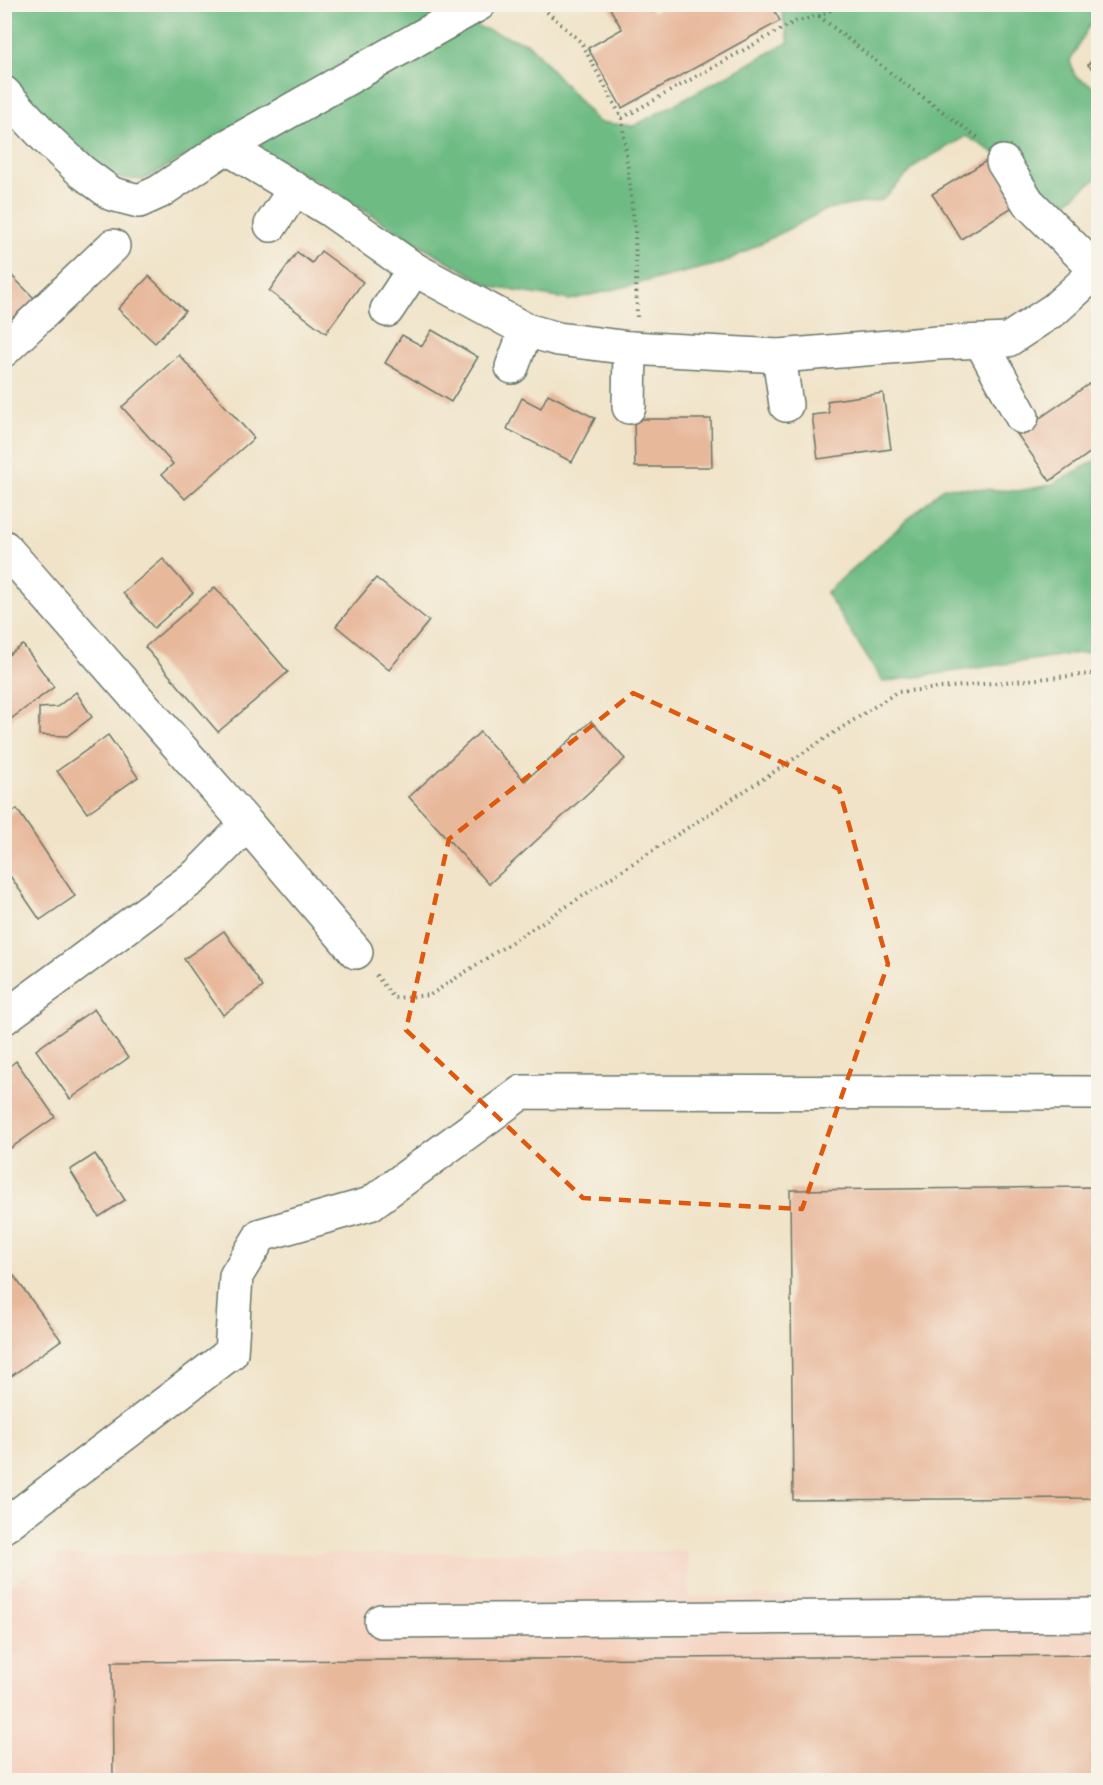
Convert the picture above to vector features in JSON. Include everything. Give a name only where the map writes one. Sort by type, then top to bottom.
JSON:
[{"type":"street","points":[[4,93],[81,171],[112,194],[139,201],[159,192],[226,147],[479,4]]},
{"type":"street","points":[[226,147],[330,210],[414,269],[526,330],[558,339],[634,348],[779,356],[938,343],[1008,340],[1056,309],[1098,271],[1028,202],[1003,162]]},
{"type":"street","points":[[271,225],[295,189]]},
{"type":"street","points":[[4,350],[113,246]]},
{"type":"street","points":[[387,310],[414,269]]},
{"type":"street","points":[[512,367],[526,330]]},
{"type":"street","points":[[981,342],[1022,417]]},
{"type":"street","points":[[629,407],[634,348]]},
{"type":"street","points":[[779,356],[786,405]]},
{"type":"street","points":[[10,564],[247,824],[356,952]]},
{"type":"street","points":[[4,1018],[196,875],[247,824]]},
{"type":"street","points":[[4,1526],[231,1353],[236,1276],[261,1235],[370,1204],[522,1092],[1098,1093]]},
{"type":"street","points":[[381,1621],[1098,1615]]},
{"type":"path","points":[[538,4],[581,42],[622,118],[635,231],[634,348]]},
{"type":"path","points":[[622,118],[794,22],[819,16],[844,4]]},
{"type":"path","points":[[819,16],[897,78],[992,148],[1003,162]]},
{"type":"path","points":[[356,952],[394,998],[430,995],[897,692],[1098,674]]},
{"type":"highlighted area","points":[[633,693],[839,789],[888,964],[802,1209],[583,1198],[406,1030],[449,839]]},
{"type":"shaded area","points":[[688,1551],[689,1597],[1098,1594],[1098,1780],[7,1780],[9,1586],[52,1556]]},
{"type":"green space","points":[[4,5],[459,5],[143,180],[108,177],[5,77]]},
{"type":"green space","points":[[780,5],[1098,5],[1098,15],[1087,29],[1070,61],[1075,76],[1098,89],[1098,177],[1063,205],[1016,165],[966,136],[919,163],[882,200],[827,209],[723,263],[570,300],[492,287],[326,186],[261,152],[261,139],[467,23],[529,44],[598,122],[634,126],[789,42]]},
{"type":"green space","points":[[1098,459],[1098,651],[883,682],[826,593],[944,487],[1018,491],[1051,485]]},
{"type":"building","points":[[668,4],[771,4],[780,21],[622,108],[588,48],[622,29],[608,5],[649,5],[653,12]]},
{"type":"building","points":[[1098,52],[1098,74],[1088,65]]},
{"type":"building","points":[[991,158],[1019,203],[961,239],[932,194]]},
{"type":"building","points":[[321,251],[363,282],[326,333],[269,291],[297,252],[312,263]]},
{"type":"building","points":[[4,268],[38,302],[4,336]]},
{"type":"building","points":[[149,276],[185,311],[155,343],[118,309]]},
{"type":"building","points":[[432,330],[478,357],[451,402],[385,363],[402,335],[422,346]]},
{"type":"building","points":[[179,355],[254,438],[185,499],[162,474],[173,464],[122,407]]},
{"type":"building","points":[[1089,384],[1098,397],[1098,447],[1050,481],[1017,434]]},
{"type":"building","points":[[883,393],[891,449],[818,459],[812,415],[829,413],[827,401]]},
{"type":"building","points":[[548,394],[595,418],[572,462],[507,429],[522,398],[541,408]]},
{"type":"building","points":[[634,419],[711,419],[712,467],[635,467]]},
{"type":"building","points":[[163,559],[193,593],[154,628],[123,593]]},
{"type":"building","points":[[376,578],[429,621],[389,670],[336,626]]},
{"type":"building","points":[[215,587],[288,672],[218,732],[145,647]]},
{"type":"building","points":[[23,645],[54,687],[4,724],[4,658]]},
{"type":"building","points":[[76,692],[92,717],[67,736],[39,735],[39,708],[57,707]]},
{"type":"building","points":[[591,721],[625,759],[489,884],[409,797],[480,732],[525,781]]},
{"type":"building","points":[[108,735],[138,777],[87,813],[57,771]]},
{"type":"building","points":[[17,809],[75,896],[40,920],[4,867],[4,818]]},
{"type":"building","points":[[224,931],[263,987],[223,1015],[184,959]]},
{"type":"building","points":[[94,1009],[128,1058],[70,1099],[36,1050]]},
{"type":"building","points":[[16,1061],[55,1117],[5,1152],[5,1070]]},
{"type":"building","points":[[95,1154],[125,1200],[99,1217],[70,1170]]},
{"type":"building","points":[[1098,1187],[1098,1498],[793,1500],[790,1190]]},
{"type":"building","points":[[14,1276],[61,1340],[10,1377],[4,1370],[4,1283]]},
{"type":"building","points":[[1098,1655],[1098,1780],[113,1780],[112,1662]]}]
